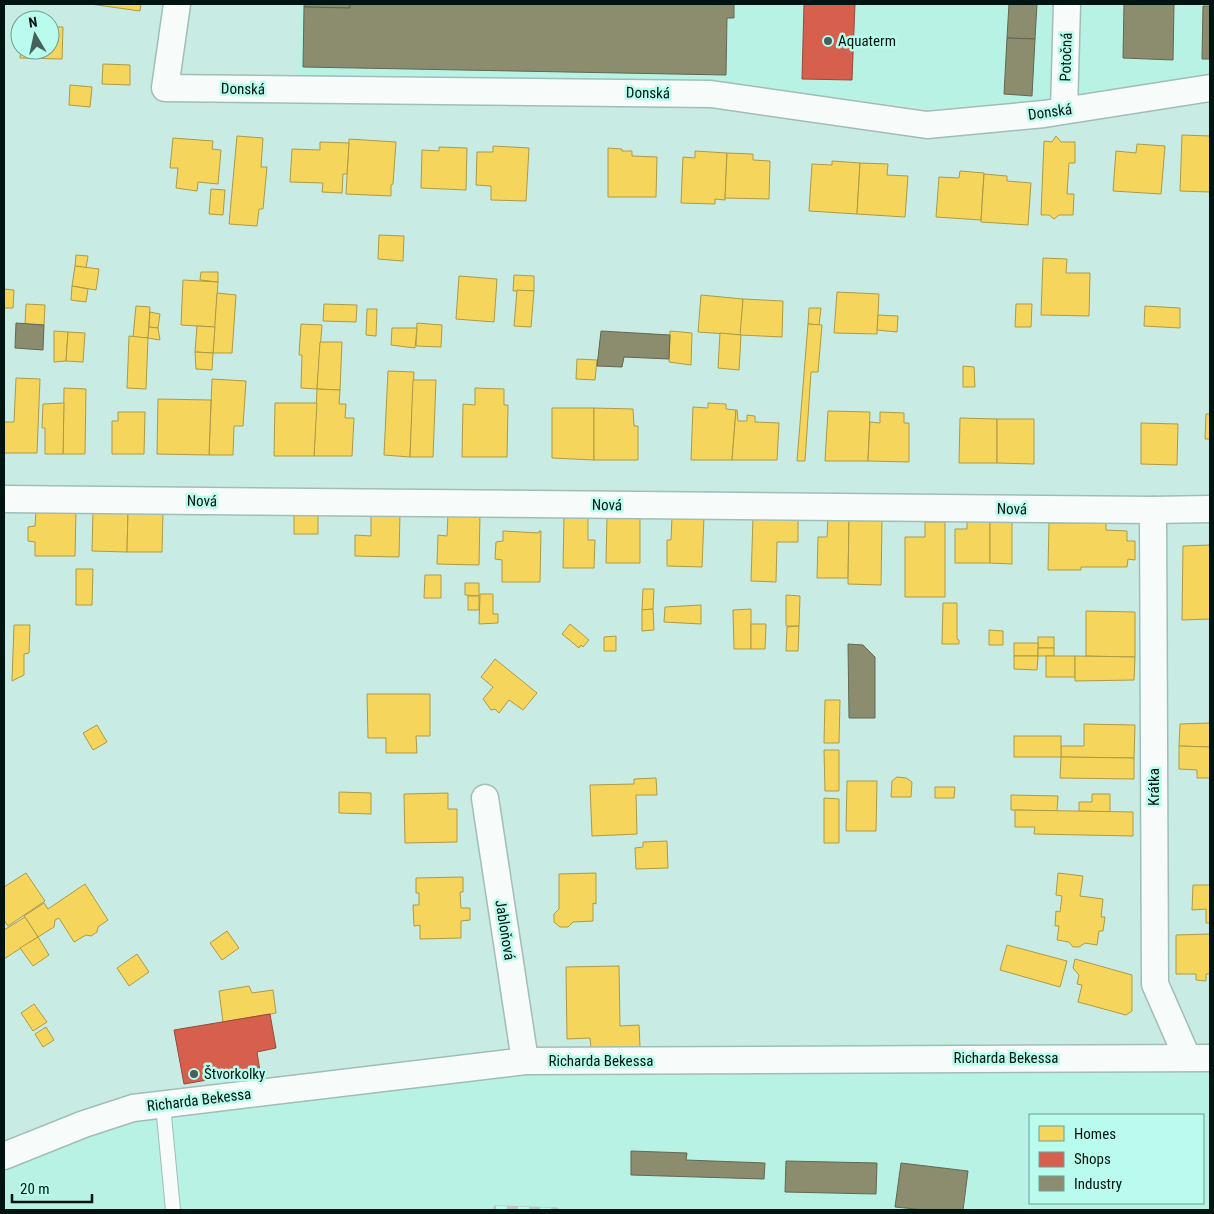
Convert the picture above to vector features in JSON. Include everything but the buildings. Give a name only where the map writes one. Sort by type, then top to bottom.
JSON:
[{"type":"street","name":"Donská","points":[[177,4],[166,88],[711,94],[928,125],[1044,114],[1210,88]]},
{"type":"street","name":"Potočná","points":[[1064,110],[1067,4]]},
{"type":"street","name":"Nová","points":[[4,499],[1210,509]]},
{"type":"street","name":"Krátka","points":[[1152,510],[1155,984],[1199,1058]]},
{"type":"street","name":"Jabloňová","points":[[485,798],[526,1061]]},
{"type":"street","name":"Richarda Bekessa","points":[[4,1156],[84,1124],[133,1108],[526,1061],[1199,1058]]},
{"type":"lane","points":[[163,1105],[174,1210]]},
{"type":"shaded area","points":[[301,4],[1210,4],[1210,77],[1036,102],[929,108],[740,86],[297,81]]},
{"type":"shaded area","points":[[866,1043],[1210,1048],[1210,1210],[4,1210],[4,1153],[101,1108],[487,1055]]},
{"type":"railway","points":[[496,1208],[556,1210]]},
{"type":"place","name":"Aquaterm","points":[[828,41]]},
{"type":"place","name":"Štvorkolky","points":[[194,1074]]}]
